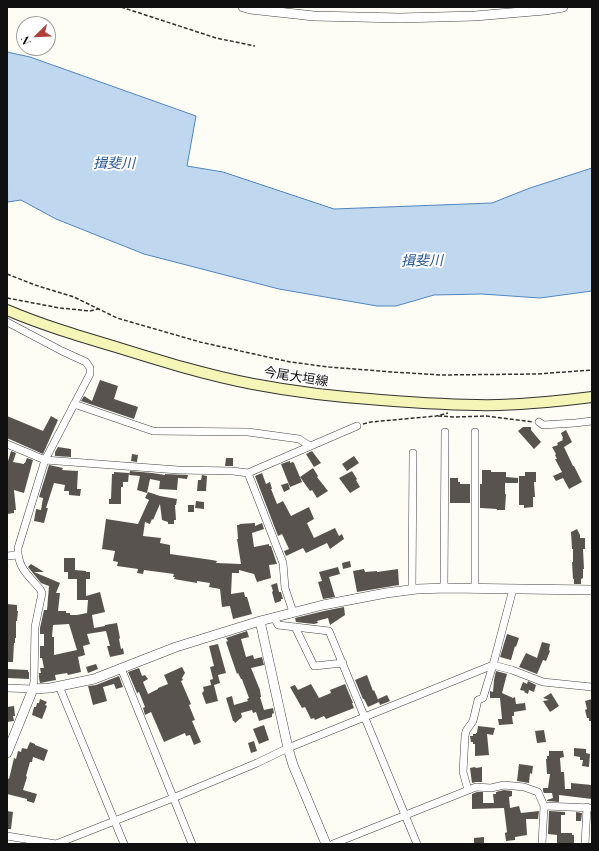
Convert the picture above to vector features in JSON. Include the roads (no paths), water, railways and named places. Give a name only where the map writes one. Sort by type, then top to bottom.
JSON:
[{"type":"main road","name":"今尾大垣線","points":[[7,310],[98,342],[174,365],[253,384],[338,397],[482,405],[529,403],[592,397]]},
{"type":"street","points":[[242,7],[314,16],[400,18],[475,16],[563,7]]},
{"type":"street","points":[[7,322],[86,362],[90,368],[90,374],[45,460],[18,548],[17,555],[19,562],[24,571],[42,593],[35,627],[33,689],[7,753]]},
{"type":"street","points":[[74,404],[153,431],[248,432],[299,439],[310,446]]},
{"type":"street","points":[[539,422],[543,425],[592,421]]},
{"type":"street","points":[[7,444],[45,460],[178,470],[233,471],[248,473],[357,426]]},
{"type":"street","points":[[444,588],[445,432]]},
{"type":"street","points":[[475,432],[475,589]]},
{"type":"street","points":[[412,590],[413,453]]},
{"type":"street","points":[[248,473],[283,563],[285,588],[293,612]]},
{"type":"street","points":[[7,556],[17,555]]},
{"type":"street","points":[[7,688],[50,688],[94,679],[176,647],[260,621],[324,605],[386,593],[444,588],[592,590]]},
{"type":"street","points":[[468,790],[463,772],[466,731],[473,721],[478,700],[483,698],[513,589]]},
{"type":"street","points":[[274,617],[278,626],[330,631],[417,844]]},
{"type":"street","points":[[260,621],[288,748],[293,764],[326,844]]},
{"type":"street","points":[[295,627],[314,666],[343,663]]},
{"type":"street","points":[[7,836],[56,844],[173,798],[257,763],[288,748],[493,665],[512,670],[543,682],[592,687]]},
{"type":"street","points":[[121,668],[192,844]]},
{"type":"street","points":[[59,686],[124,844]]},
{"type":"street","points":[[333,844],[468,790],[504,785],[524,787],[538,792],[544,806],[542,844]]},
{"type":"street","points":[[544,806],[589,808],[585,844]]},
{"type":"water","name":"揖斐川","points":[[7,52],[16,54],[16,56],[30,57],[196,116],[187,166],[223,172],[334,209],[492,203],[530,188],[592,168],[592,291],[540,298],[482,294],[434,295],[396,306],[377,306],[279,289],[144,254],[56,219],[21,200],[8,202]]}]
